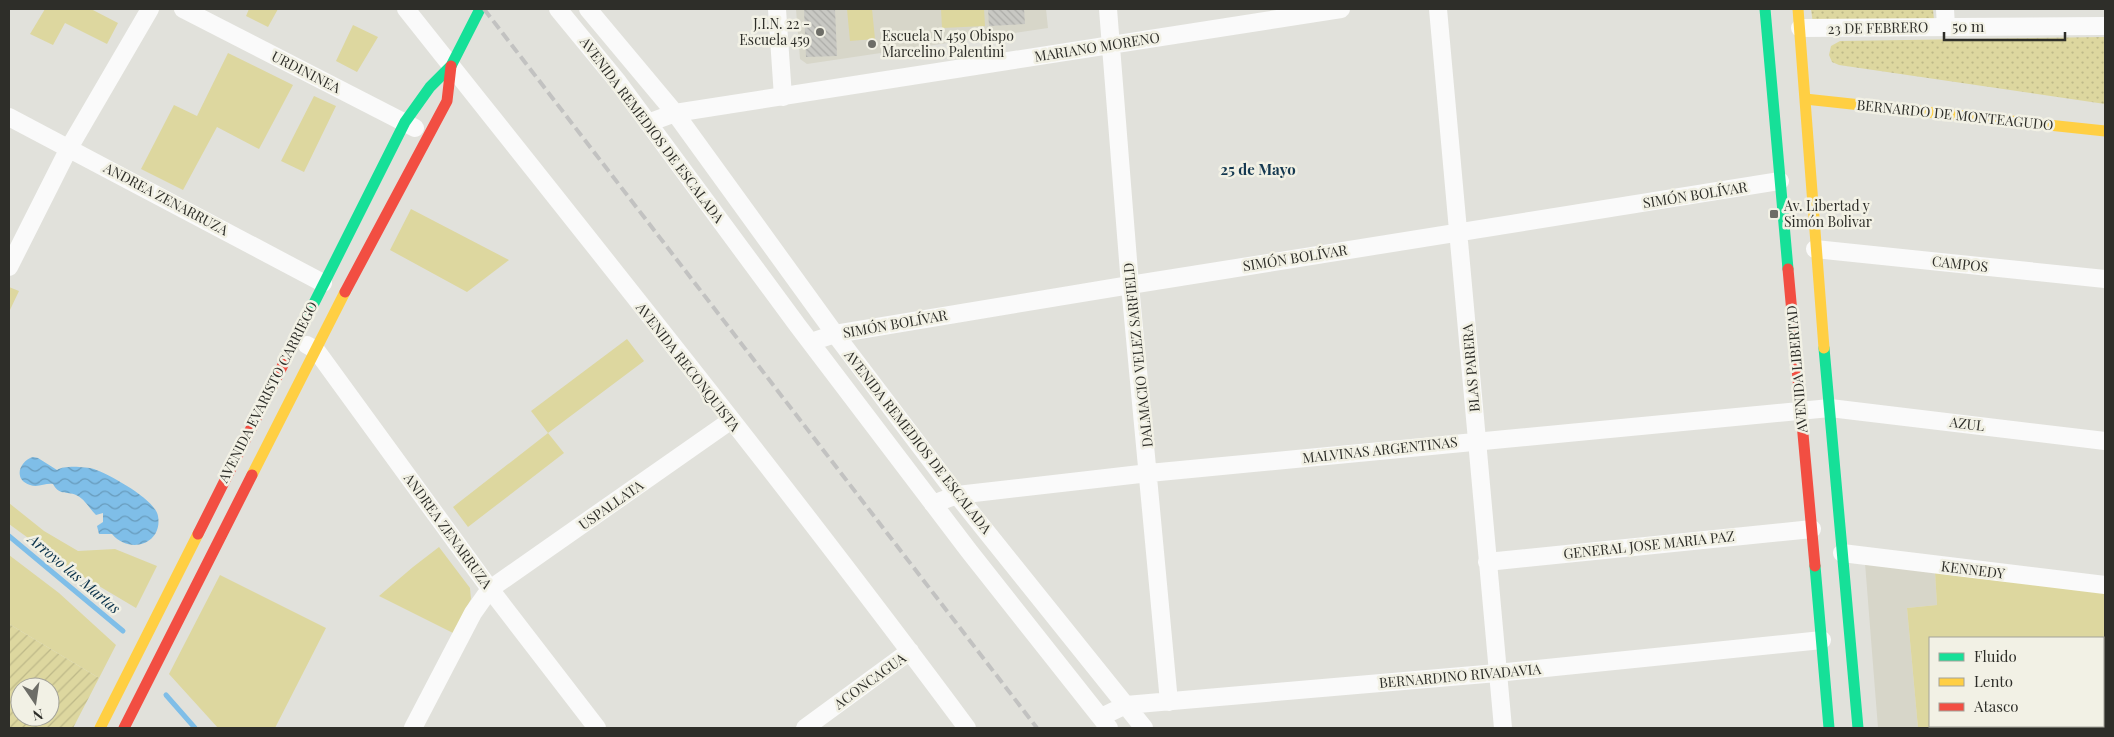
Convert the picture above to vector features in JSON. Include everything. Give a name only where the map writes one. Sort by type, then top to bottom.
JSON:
[{"type":"street","points":[[9,267],[16,241],[150,9]]},
{"type":"street","name":"URDININEA","points":[[183,9],[429,135]]},
{"type":"street","name":"AVENIDA RECONQUISTA","points":[[406,9],[910,651],[967,728]]},
{"type":"street","name":"AVENIDA EVARISTO CARRIEGO","points":[[100,728],[405,122],[430,87],[451,66],[480,9]]},
{"type":"street","name":"AVENIDA REMEDIOS DE ESCALADA","points":[[558,9],[618,82],[933,504],[1105,722]]},
{"type":"street","name":"AVENIDA REMEDIOS DE ESCALADA","points":[[588,9],[675,113],[835,334],[957,495],[1144,728]]},
{"type":"street","points":[[777,9],[784,97]]},
{"type":"street","name":"DALMACIO VELEZ SARFIELD","points":[[1108,9],[1130,285],[1169,702]]},
{"type":"street","name":"MARIANO MORENO","points":[[648,123],[675,113],[1340,9]]},
{"type":"street","name":"BLAS PARERA","points":[[1438,9],[1503,728]]},
{"type":"street","name":"AVENIDA LIBERTAD","points":[[1765,9],[1829,728]]},
{"type":"street","name":"AVENIDA LIBERTAD","points":[[1798,9],[1816,249],[1858,728]]},
{"type":"street","points":[[1945,9],[1946,27]]},
{"type":"street","name":"23 DE FEBRERO","points":[[1800,28],[2105,26]]},
{"type":"street","name":"AVENIDA EVARISTO CARRIEGO","points":[[124,728],[316,350],[447,101],[451,66]]},
{"type":"street","name":"BERNARDO DE MONTEAGUDO","points":[[1805,99],[2105,131]]},
{"type":"street","name":"ANDREA ZENARRUZA","points":[[9,117],[323,282]]},
{"type":"street","name":"SIMÓN BOLÍVAR","points":[[811,342],[835,334],[1780,181]]},
{"type":"street","name":"CAMPOS","points":[[1816,249],[2105,279]]},
{"type":"street","name":"ANDREA ZENARRUZA","points":[[295,338],[316,350],[490,589],[597,728]]},
{"type":"street","name":"MALVINAS ARGENTINAS","points":[[933,504],[957,495],[1149,473],[1830,408]]},
{"type":"street","name":"AZUL","points":[[1830,408],[2105,441]]},
{"type":"street","name":"USPALLATA","points":[[412,728],[473,613],[490,589],[730,421]]},
{"type":"street","name":"GENERAL JOSE MARIA PAZ","points":[[1487,562],[1812,529]]},
{"type":"street","name":"KENNEDY","points":[[1842,553],[2105,585]]},
{"type":"street","name":"BERNARDINO RIVADAVIA","points":[[1105,722],[1126,705],[1497,672],[1822,640]]},
{"type":"street","name":"ACONCAGUA","points":[[805,728],[910,651]]},
{"type":"shaded area","points":[[45,9],[91,9],[118,23],[107,44],[65,23],[53,45],[30,34]]},
{"type":"shaded area","points":[[249,9],[278,9],[268,27],[246,16]]},
{"type":"shaded area","name":"Escuela N 459 Obispo Marcelino Palentini","points":[[796,9],[1046,9],[1048,28],[807,64],[800,59]]},
{"type":"shaded area","points":[[847,9],[872,9],[875,39],[850,41]]},
{"type":"shaded area","points":[[941,9],[984,9],[985,26],[942,28]]},
{"type":"shaded area","points":[[1811,9],[1933,9],[1934,20],[1813,24]]},
{"type":"shaded area","points":[[353,25],[378,37],[357,72],[336,61]]},
{"type":"shaded area","points":[[2105,37],[2105,104],[1839,65],[1832,62],[1829,55],[1831,46],[1840,41]]},
{"type":"shaded area","points":[[228,53],[293,85],[259,149],[217,127],[183,190],[141,169],[174,105],[197,116]]},
{"type":"shaded area","points":[[314,96],[336,106],[304,172],[281,161]]},
{"type":"shaded area","points":[[411,209],[509,260],[467,292],[390,250]]},
{"type":"shaded area","points":[[9,287],[19,291],[9,312]]},
{"type":"shaded area","points":[[627,339],[644,361],[548,433],[531,411]]},
{"type":"shaded area","points":[[548,433],[564,453],[468,527],[453,507]]},
{"type":"shaded area","points":[[9,503],[44,531],[78,551],[115,549],[157,566],[136,608],[72,570],[9,524]]},
{"type":"shaded area","points":[[439,547],[470,588],[471,599],[453,633],[379,596]]},
{"type":"shaded area","points":[[9,555],[59,593],[116,645],[99,678],[9,624]]},
{"type":"shaded area","points":[[1865,563],[1935,572],[1937,605],[1907,608],[1918,728],[1878,728]]},
{"type":"shaded area","points":[[1935,572],[2105,592],[2105,728],[1918,728],[1907,608],[1937,605]]},
{"type":"shaded area","points":[[220,575],[326,628],[275,728],[218,728],[169,674]]},
{"type":"shaded area","points":[[9,624],[99,678],[73,728],[9,728]]},
{"type":"water","points":[[33,457],[38,458],[57,470],[70,467],[94,469],[131,488],[155,509],[158,516],[158,526],[155,534],[150,540],[136,545],[127,544],[112,534],[99,534],[97,526],[103,522],[103,513],[96,515],[81,498],[74,494],[58,491],[53,484],[33,486],[21,479],[21,466]]},
{"type":"building","name":"J.I.N. 22 - Escuela 459","points":[[804,9],[835,9],[837,56],[806,57]]},
{"type":"building","points":[[988,9],[1024,9],[1025,24],[989,26]]},
{"type":"waterway","name":"Arroyo las Martas","points":[[9,536],[123,631]]},
{"type":"waterway","name":"Arroyo las Martas","points":[[166,695],[195,728]]},
{"type":"railway","points":[[484,9],[1037,728]]},
{"type":"traffic: fast","points":[[295,341],[405,122],[430,87],[451,66],[480,9]]},
{"type":"traffic: fast","points":[[1765,9],[1788,269]]},
{"type":"traffic: fast","points":[[1824,348],[1858,728]]},
{"type":"traffic: fast","points":[[1815,566],[1829,728]]},
{"type":"traffic: slow","points":[[1798,9],[1824,348]]},
{"type":"traffic: slow","points":[[1805,99],[2105,131]]},
{"type":"traffic: slow","points":[[252,475],[345,292]]},
{"type":"traffic: slow","points":[[100,728],[198,534]]},
{"type":"traffic: jam","points":[[345,292],[447,101],[451,66]]},
{"type":"traffic: jam","points":[[1788,269],[1815,566]]},
{"type":"traffic: jam","points":[[198,534],[295,341]]},
{"type":"traffic: jam","points":[[124,728],[252,475]]},
{"type":"place","name":"J.I.N. 22 - Escuela 459","points":[[820,32]]},
{"type":"place","name":"Escuela N 459 Obispo Marcelino Palentini","points":[[872,44]]},
{"type":"place","name":"Av. Libertad y Simón Bolivar","points":[[1774,214]]},
{"type":"district","name":"25 de Mayo","points":[[1258,170]]}]
